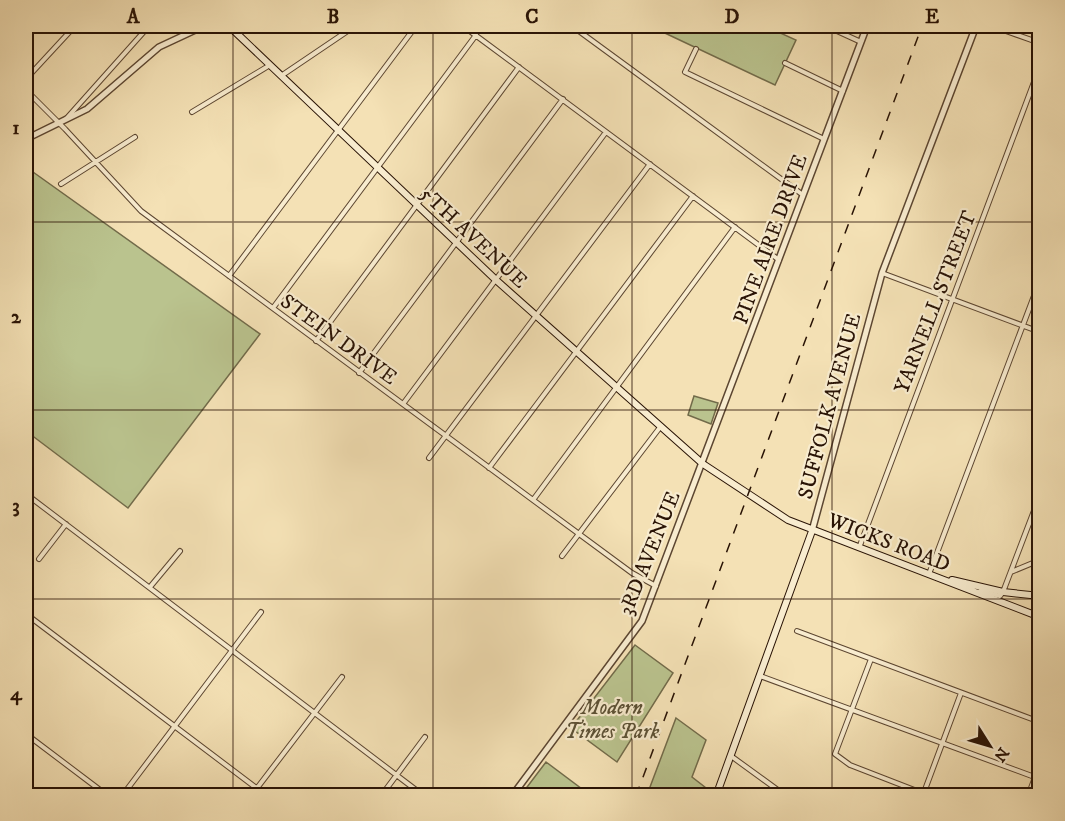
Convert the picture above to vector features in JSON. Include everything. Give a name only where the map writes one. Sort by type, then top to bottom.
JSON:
[{"type":"main road","name":"5TH AVENUE","points":[[229,26],[495,280],[703,464]]},
{"type":"main road","name":"WICKS ROAD","points":[[703,464],[770,510],[812,531],[1040,616]]},
{"type":"main road","name":"SUFFOLK AVENUE","points":[[716,795],[812,531]]},
{"type":"main road","points":[[929,574],[1003,592],[1040,596]]},
{"type":"street","points":[[26,79],[75,26]]},
{"type":"street","points":[[62,121],[148,26]]},
{"type":"street","points":[[26,139],[87,109],[159,47],[204,26]]},
{"type":"street","points":[[281,76],[355,26]]},
{"type":"street","points":[[229,276],[416,26]]},
{"type":"street","points":[[463,26],[780,261]]},
{"type":"street","points":[[572,26],[804,196]]},
{"type":"street","points":[[826,26],[861,42]]},
{"type":"street","name":"PINE AIRE DRIVE","points":[[703,464],[867,26]]},
{"type":"street","name":"SUFFOLK AVENUE","points":[[812,531],[882,273],[976,26]]},
{"type":"street","points":[[992,26],[1040,43]]},
{"type":"street","points":[[273,308],[476,35]]},
{"type":"street","points":[[696,49],[685,72],[825,139]]},
{"type":"street","points":[[785,63],[844,92]]},
{"type":"street","points":[[192,112],[270,65]]},
{"type":"street","name":"YARNELL STREET","points":[[858,549],[1040,66]]},
{"type":"street","points":[[316,341],[519,67]]},
{"type":"street","name":"STEIN DRIVE","points":[[26,90],[62,121],[141,211],[632,573],[656,586]]},
{"type":"street","points":[[359,373],[563,99]]},
{"type":"street","points":[[403,404],[606,132]]},
{"type":"street","points":[[61,184],[135,137]]},
{"type":"street","points":[[429,458],[650,164]]},
{"type":"street","points":[[489,468],[693,196]]},
{"type":"street","points":[[533,500],[735,227]]},
{"type":"street","points":[[882,273],[1040,332]]},
{"type":"street","points":[[929,574],[1040,280]]},
{"type":"street","points":[[562,556],[661,426]]},
{"type":"street","points":[[26,438],[30,442],[26,448]]},
{"type":"street","name":"3RD AVENUE","points":[[512,795],[642,621],[703,464]]},
{"type":"street","points":[[26,494],[424,795]]},
{"type":"street","points":[[962,587],[1000,596],[1040,495]]},
{"type":"street","points":[[39,559],[66,524]]},
{"type":"street","points":[[150,587],[180,551]]},
{"type":"street","points":[[1011,572],[1040,561]]},
{"type":"street","points":[[122,795],[261,612]]},
{"type":"street","points":[[26,614],[267,795]]},
{"type":"street","points":[[797,631],[1040,722]]},
{"type":"street","points":[[871,659],[835,754],[850,765],[930,795]]},
{"type":"street","points":[[760,676],[1037,778]]},
{"type":"street","points":[[251,795],[342,677]]},
{"type":"street","points":[[923,794],[961,693]]},
{"type":"street","points":[[26,734],[108,795]]},
{"type":"street","points":[[381,795],[425,737]]},
{"type":"street","points":[[730,755],[786,795]]},
{"type":"street","points":[[1028,795],[1037,778],[1040,764]]},
{"type":"green space","points":[[650,26],[765,26],[796,40],[775,85]]},
{"type":"green space","points":[[26,167],[260,334],[128,508],[26,431]]},
{"type":"green space","points":[[694,396],[718,403],[711,424],[688,415]]},
{"type":"green space","name":"Modern Times Park","points":[[635,645],[673,673],[617,762],[571,728]]},
{"type":"green space","points":[[676,718],[706,740],[692,777],[710,791],[709,795],[647,795]]},
{"type":"green space","points":[[546,762],[590,795],[521,795]]},
{"type":"railway","points":[[636,796],[922,26]]}]
